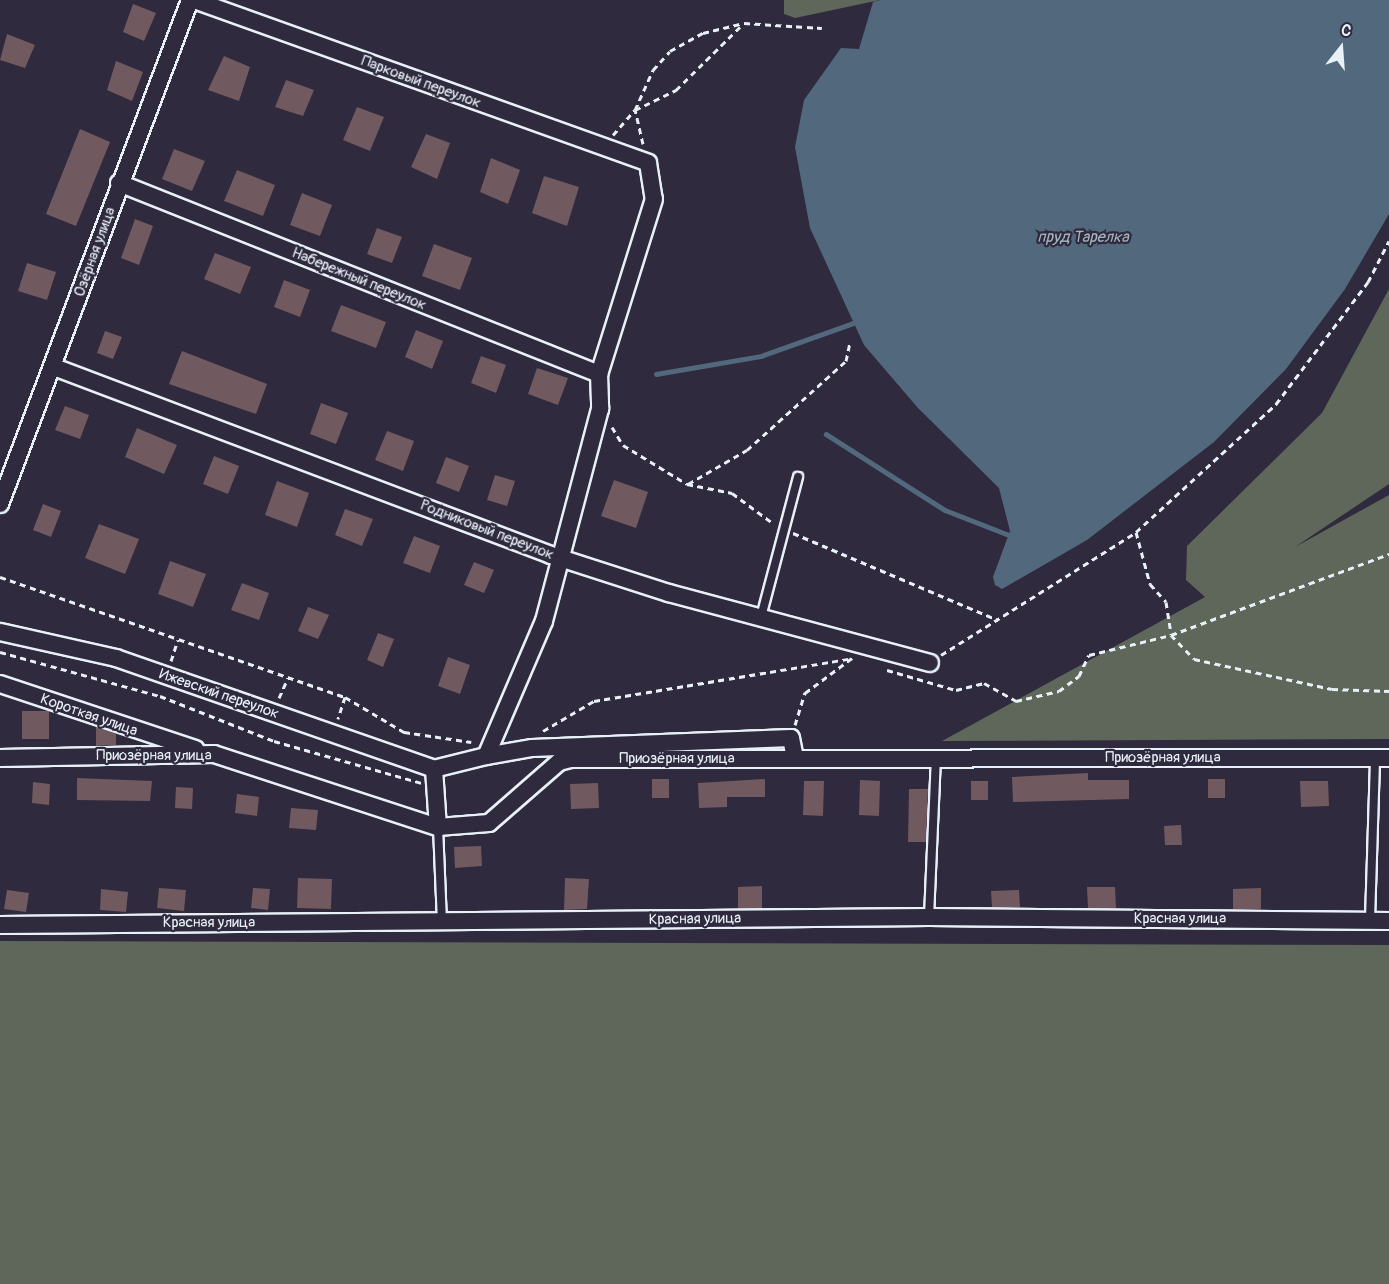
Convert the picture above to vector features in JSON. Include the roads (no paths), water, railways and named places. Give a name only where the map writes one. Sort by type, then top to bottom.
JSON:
[{"type":"street","name":"Парковый переулок","points":[[192,0],[648,163],[654,199],[599,374]]},
{"type":"street","name":"Озёрная улица","points":[[0,504],[54,367],[119,183],[192,0]]},
{"type":"street","name":"Набережный переулок","points":[[119,183],[599,374]]},
{"type":"street","name":"Родниковый переулок","points":[[54,367],[562,559],[761,617],[859,655],[930,663]]},
{"type":"street","points":[[488,751],[540,632],[562,559],[600,409],[599,374]]},
{"type":"street","name":"Ижевский переулок","points":[[0,632],[166,676],[434,769]]},
{"type":"street","name":"Короткая улица","points":[[0,684],[214,754]]},
{"type":"street","points":[[438,827],[434,769],[488,751],[791,738],[795,759]]},
{"type":"street","name":"Приозёрная улица","points":[[0,759],[214,754],[438,827],[489,823],[559,762],[572,759],[1382,758]]},
{"type":"street","name":"Красная улица","points":[[0,925],[929,917],[1389,921]]},
{"type":"lane","points":[[761,617],[798,477]]},
{"type":"lane","points":[[1370,920],[1382,758]]},
{"type":"lane","points":[[929,917],[936,759]]},
{"type":"lane","points":[[438,827],[442,921]]},
{"type":"water","name":"пруд Тарелка","points":[[880,0],[1389,0],[1389,214],[1345,289],[1286,369],[1214,442],[1087,540],[1002,589],[995,585],[993,577],[1010,531],[999,488],[918,408],[864,345],[810,228],[795,147],[804,100],[841,48],[859,49],[873,2]]},
{"type":"waterway","points":[[656,374],[761,356],[853,323]]},
{"type":"waterway","points":[[826,434],[945,510],[1009,535]]}]
